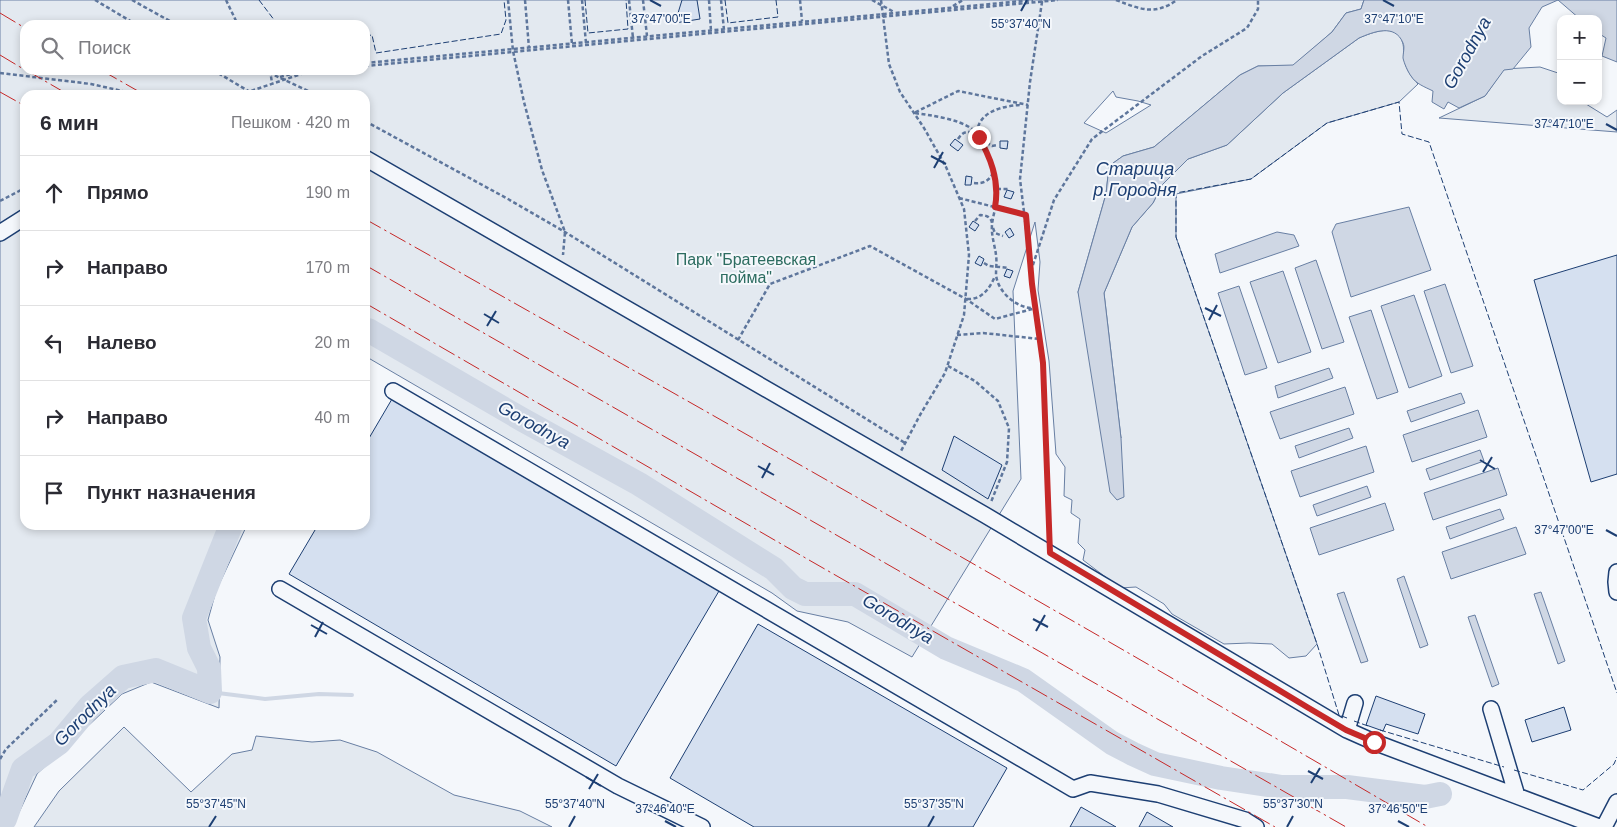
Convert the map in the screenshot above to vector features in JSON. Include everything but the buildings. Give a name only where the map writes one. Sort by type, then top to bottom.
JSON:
[{"type":"street","points":[[370,161],[986,515],[1346,730],[1599,827]]},
{"type":"street","points":[[0,233],[20,220]]},
{"type":"street","points":[[393,391],[1072,789],[1090,783],[1158,794],[1245,820],[1256,827]]},
{"type":"street","points":[[1617,572],[1617,592]]},
{"type":"street","points":[[280,589],[618,786],[702,827]]},
{"type":"street","points":[[1346,730],[1355,703]]},
{"type":"street","points":[[1491,709],[1517,796]]},
{"type":"street","points":[[1604,827],[1617,802]]},
{"type":"path","points":[[95,0],[129,20]]},
{"type":"path","points":[[132,0],[168,20]]},
{"type":"path","points":[[226,0],[236,20]]},
{"type":"path","points":[[508,0],[512,50],[524,102],[542,170],[565,232],[561,270]]},
{"type":"path","points":[[525,0],[529,48]]},
{"type":"path","points":[[568,0],[572,44]]},
{"type":"path","points":[[582,0],[586,43]]},
{"type":"path","points":[[629,0],[633,39]]},
{"type":"path","points":[[643,0],[647,37]]},
{"type":"path","points":[[708,0],[711,31]]},
{"type":"path","points":[[721,0],[724,30]]},
{"type":"path","points":[[800,0],[802,23]]},
{"type":"path","points":[[872,0],[882,7],[903,15]]},
{"type":"path","points":[[881,0],[889,64],[900,92],[946,167],[964,209],[970,255],[964,315],[948,366],[895,463]]},
{"type":"path","points":[[946,11],[962,0]]},
{"type":"path","points":[[370,64],[883,15],[952,6],[1032,0]]},
{"type":"path","points":[[883,15],[903,15],[1058,0]]},
{"type":"path","points":[[1116,0],[1145,10],[1170,5],[1177,0]]},
{"type":"path","points":[[1031,271],[1054,200],[1092,140],[1202,56],[1247,28],[1258,9],[1258,0]]},
{"type":"path","points":[[1041,1],[1027,105],[1020,179],[1043,363],[1050,553]]},
{"type":"path","points":[[0,74],[91,84],[118,90]]},
{"type":"path","points":[[221,75],[247,90]]},
{"type":"path","points":[[271,75],[272,83]]},
{"type":"path","points":[[275,75],[306,90]]},
{"type":"path","points":[[278,77],[284,75]]},
{"type":"path","points":[[255,90],[298,75]]},
{"type":"path","points":[[914,113],[958,91],[1027,105]]},
{"type":"path","points":[[1027,105],[1008,105],[993,111],[981,121],[977,134],[989,155],[997,189],[992,223],[996,274],[999,285],[1011,299],[1024,307],[1036,308]]},
{"type":"path","points":[[914,113],[936,116],[970,127],[985,143],[992,146],[998,144]]},
{"type":"path","points":[[370,124],[565,232],[906,443]]},
{"type":"path","points":[[958,139],[960,135],[968,132],[977,134]]},
{"type":"path","points":[[974,183],[979,184],[986,181],[993,171]]},
{"type":"path","points":[[997,189],[1008,189]]},
{"type":"path","points":[[0,201],[20,191]]},
{"type":"path","points":[[959,198],[1026,215]]},
{"type":"path","points":[[975,220],[980,215],[989,217],[995,233],[1004,236]]},
{"type":"path","points":[[738,340],[770,284],[870,246],[966,299],[995,319],[1036,308]]},
{"type":"path","points":[[984,263],[989,266],[1009,268]]},
{"type":"path","points":[[966,299],[973,299],[986,292],[996,274]]},
{"type":"path","points":[[958,336],[983,333],[1040,339]]},
{"type":"path","points":[[948,366],[975,381],[998,401],[1009,428],[1007,462],[986,515]]},
{"type":"path","points":[[0,759],[6,749],[58,699]]},
{"type":"green space","name":"Парк \"Братеевская пойма\"","points":[[0,0],[1364,0],[1361,9],[1346,13],[1332,32],[1293,66],[1258,66],[1240,75],[1154,147],[1123,156],[1109,166],[1106,194],[1078,292],[1121,438],[1104,293],[1132,227],[1153,203],[1162,185],[1188,159],[1227,145],[1283,93],[1359,38],[1378,31],[1391,31],[1400,37],[1407,68],[1418,84],[1399,102],[1327,123],[1251,179],[1176,194],[1176,237],[1317,644],[1306,656],[1289,658],[1272,644],[1224,644],[1172,614],[1164,604],[1136,587],[1120,588],[1083,560],[1085,550],[1078,543],[1080,519],[1071,513],[1072,500],[1064,496],[1065,467],[1056,454],[1049,361],[1038,290],[1040,262],[1035,222],[1013,291],[1021,479],[912,657],[848,622],[797,611],[772,593],[370,359],[370,90],[20,90],[20,530],[245,530],[216,591],[208,620],[220,657],[219,708],[151,682],[122,694],[37,774],[15,821],[10,827],[0,827]],"holes":[[[1113,91],[1116,97],[1151,105],[1106,133],[1084,123]]]},
{"type":"green space","points":[[1540,67],[1557,73],[1557,105],[1588,105],[1607,117],[1617,110],[1617,132],[1439,118],[1485,96],[1504,69]]},
{"type":"green space","points":[[124,727],[191,792],[232,754],[252,750],[256,736],[312,742],[340,740],[377,752],[454,795],[520,811],[552,827],[34,827],[59,791]]},
{"type":"water","name":"Старица р.Городня","points":[[1364,0],[1558,0],[1542,7],[1529,28],[1531,47],[1513,69],[1504,70],[1485,96],[1459,108],[1448,102],[1444,109],[1432,102],[1433,91],[1415,81],[1407,70],[1403,58],[1404,45],[1399,37],[1389,31],[1371,33],[1359,38],[1283,93],[1227,145],[1188,159],[1162,185],[1153,203],[1132,227],[1104,293],[1121,438],[1124,497],[1117,500],[1110,492],[1078,292],[1106,194],[1109,166],[1123,156],[1154,147],[1240,75],[1258,66],[1293,65],[1332,32],[1346,13],[1361,9]]},
{"type":"water","points":[[1558,0],[1617,0],[1617,62],[1602,56],[1606,38],[1602,36],[1602,15],[1575,15]]},
{"type":"water","points":[[1409,207],[1431,270],[1351,297],[1332,232],[1336,224]]},
{"type":"water","points":[[1277,232],[1294,235],[1299,246],[1220,273],[1215,254]]},
{"type":"water","points":[[1316,260],[1344,342],[1322,349],[1295,268]]},
{"type":"water","points":[[1283,271],[1311,352],[1278,363],[1250,282]]},
{"type":"water","points":[[1445,284],[1473,366],[1451,373],[1424,291]]},
{"type":"water","points":[[1239,286],[1267,368],[1245,375],[1218,293]]},
{"type":"water","points":[[1414,295],[1442,376],[1409,388],[1381,306]]},
{"type":"water","points":[[1371,310],[1398,392],[1377,399],[1349,317]]},
{"type":"water","points":[[1329,368],[1333,378],[1278,398],[1275,386]]},
{"type":"water","points":[[1345,387],[1354,414],[1280,439],[1270,412]]},
{"type":"water","points":[[1461,393],[1465,403],[1411,422],[1407,411]]},
{"type":"water","points":[[1478,410],[1487,437],[1412,462],[1403,435]]},
{"type":"water","points":[[1349,428],[1353,438],[1299,458],[1295,446]]},
{"type":"water","points":[[1366,446],[1374,472],[1300,497],[1291,471]]},
{"type":"water","points":[[1480,450],[1484,461],[1430,480],[1426,469]]},
{"type":"water","points":[[1498,468],[1507,495],[1433,520],[1424,493]]},
{"type":"water","points":[[1367,486],[1371,497],[1317,516],[1313,505]]},
{"type":"water","points":[[1385,503],[1394,530],[1319,555],[1310,528]]},
{"type":"water","points":[[1500,509],[1504,519],[1450,539],[1446,527]]},
{"type":"water","points":[[1516,527],[1526,554],[1451,579],[1442,552]]},
{"type":"water","points":[[1404,576],[1428,645],[1420,648],[1397,579]]},
{"type":"water","points":[[1344,592],[1368,661],[1361,663],[1337,594]]},
{"type":"water","points":[[1541,592],[1565,661],[1558,664],[1534,594]]},
{"type":"water","points":[[1475,615],[1499,684],[1492,687],[1468,617]]},
{"type":"waterway","name":"Gorodnya","points":[[370,331],[523,420],[639,484],[774,569],[793,588],[805,594],[855,594],[946,648],[1023,680],[1112,743],[1155,764],[1221,778],[1282,787],[1347,787],[1425,797],[1440,794]]},
{"type":"waterway","name":"Gorodnya","points":[[0,825],[5,819],[23,769],[59,743],[90,706],[123,677],[156,670],[210,692],[209,668],[199,648],[194,618],[229,530]]},
{"type":"waterway","points":[[210,692],[265,699],[319,694],[352,695]]},
{"type":"fence","points":[[259,0],[274,20]]},
{"type":"fence","points":[[370,35],[372,35],[376,53],[501,34],[506,20],[504,0]]},
{"type":"fence","points":[[585,0],[588,33],[628,29],[626,0]]},
{"type":"fence","points":[[725,0],[728,23],[778,17],[776,0]]},
{"type":"fence","points":[[1347,718],[1339,715],[1317,644],[1176,237],[1176,193],[1251,179],[1327,123],[1399,102],[1402,134],[1429,142],[1617,693]]},
{"type":"fence","points":[[1354,721],[1368,726]]},
{"type":"fence","points":[[1380,730],[1504,767]]},
{"type":"fence","points":[[1514,770],[1583,790],[1614,764],[1617,757]]},
{"type":"power","points":[[0,13],[20,25]]},
{"type":"power","points":[[0,55],[20,67]]},
{"type":"power","points":[[35,75],[60,90]]},
{"type":"power","points":[[110,75],[136,90]]},
{"type":"power","points":[[0,92],[20,103]]},
{"type":"power","points":[[370,222],[898,521],[1428,827]]},
{"type":"power","points":[[370,268],[1346,827]]},
{"type":"power","points":[[370,306],[1275,827]]},
{"type":"route","points":[[979,137],[977,134],[989,155],[997,187],[995,207],[1026,215],[1032,284],[1043,363],[1050,553],[1346,730],[1374,742]]}]
